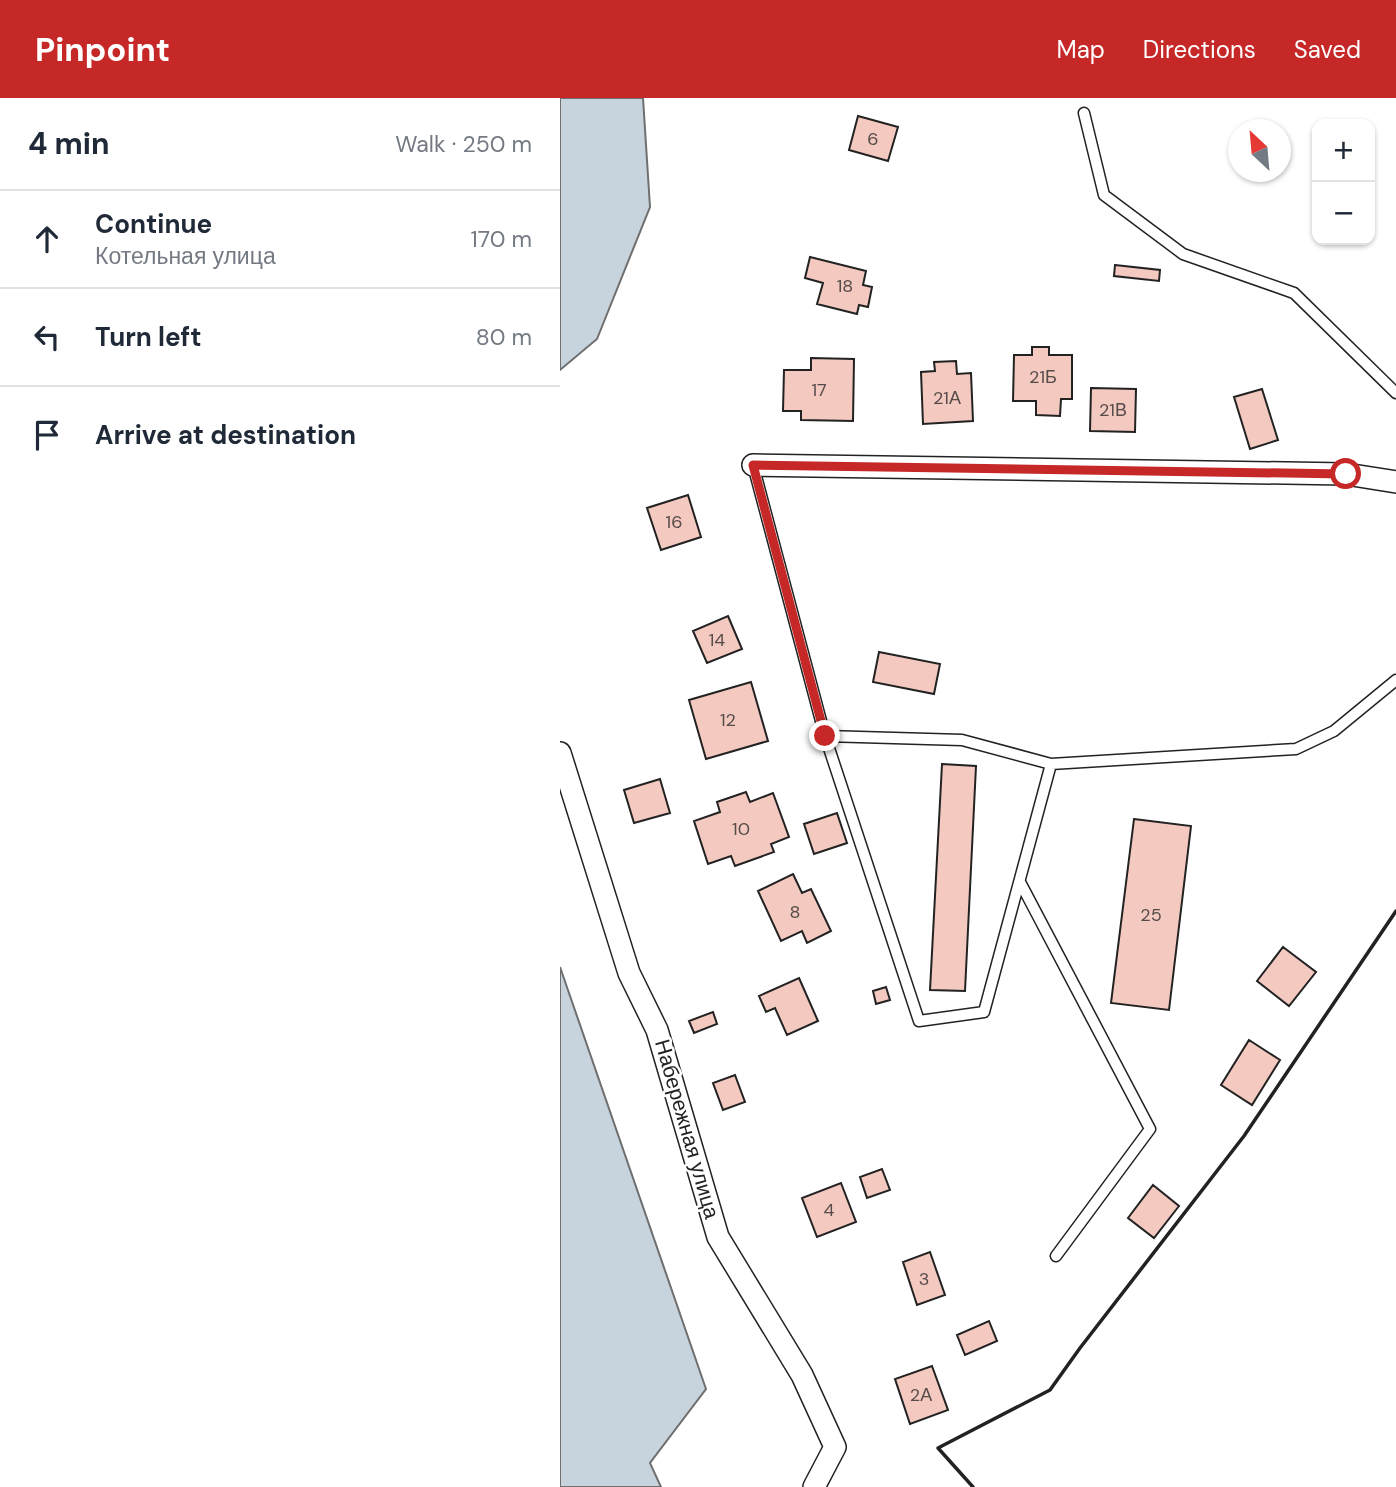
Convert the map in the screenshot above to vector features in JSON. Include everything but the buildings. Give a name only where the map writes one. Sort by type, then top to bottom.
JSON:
[{"type":"street","points":[[753,465],[1346,474],[1396,482]]},
{"type":"street","name":"Набережная улица","points":[[560,753],[629,973],[657,1030],[718,1237],[802,1375],[835,1447],[814,1487]]},
{"type":"lane","points":[[1084,113],[1104,195],[1183,254],[1294,293],[1396,393]]},
{"type":"lane","points":[[753,465],[825,736],[919,1021],[984,1012],[1052,764]]},
{"type":"lane","points":[[825,736],[962,740],[1052,764],[1296,750],[1334,731],[1396,680]]},
{"type":"lane","points":[[1020,881],[1150,1129],[1056,1256]]},
{"type":"shaded area","points":[[560,98],[643,98],[650,207],[597,339],[560,370]]},
{"type":"shaded area","points":[[560,967],[706,1389],[650,1463],[661,1487],[560,1487]]},
{"type":"wall","points":[[973,1487],[938,1448],[1050,1390],[1244,1136],[1396,911]]},
{"type":"route","points":[[825,736],[753,465],[1346,474]]}]
